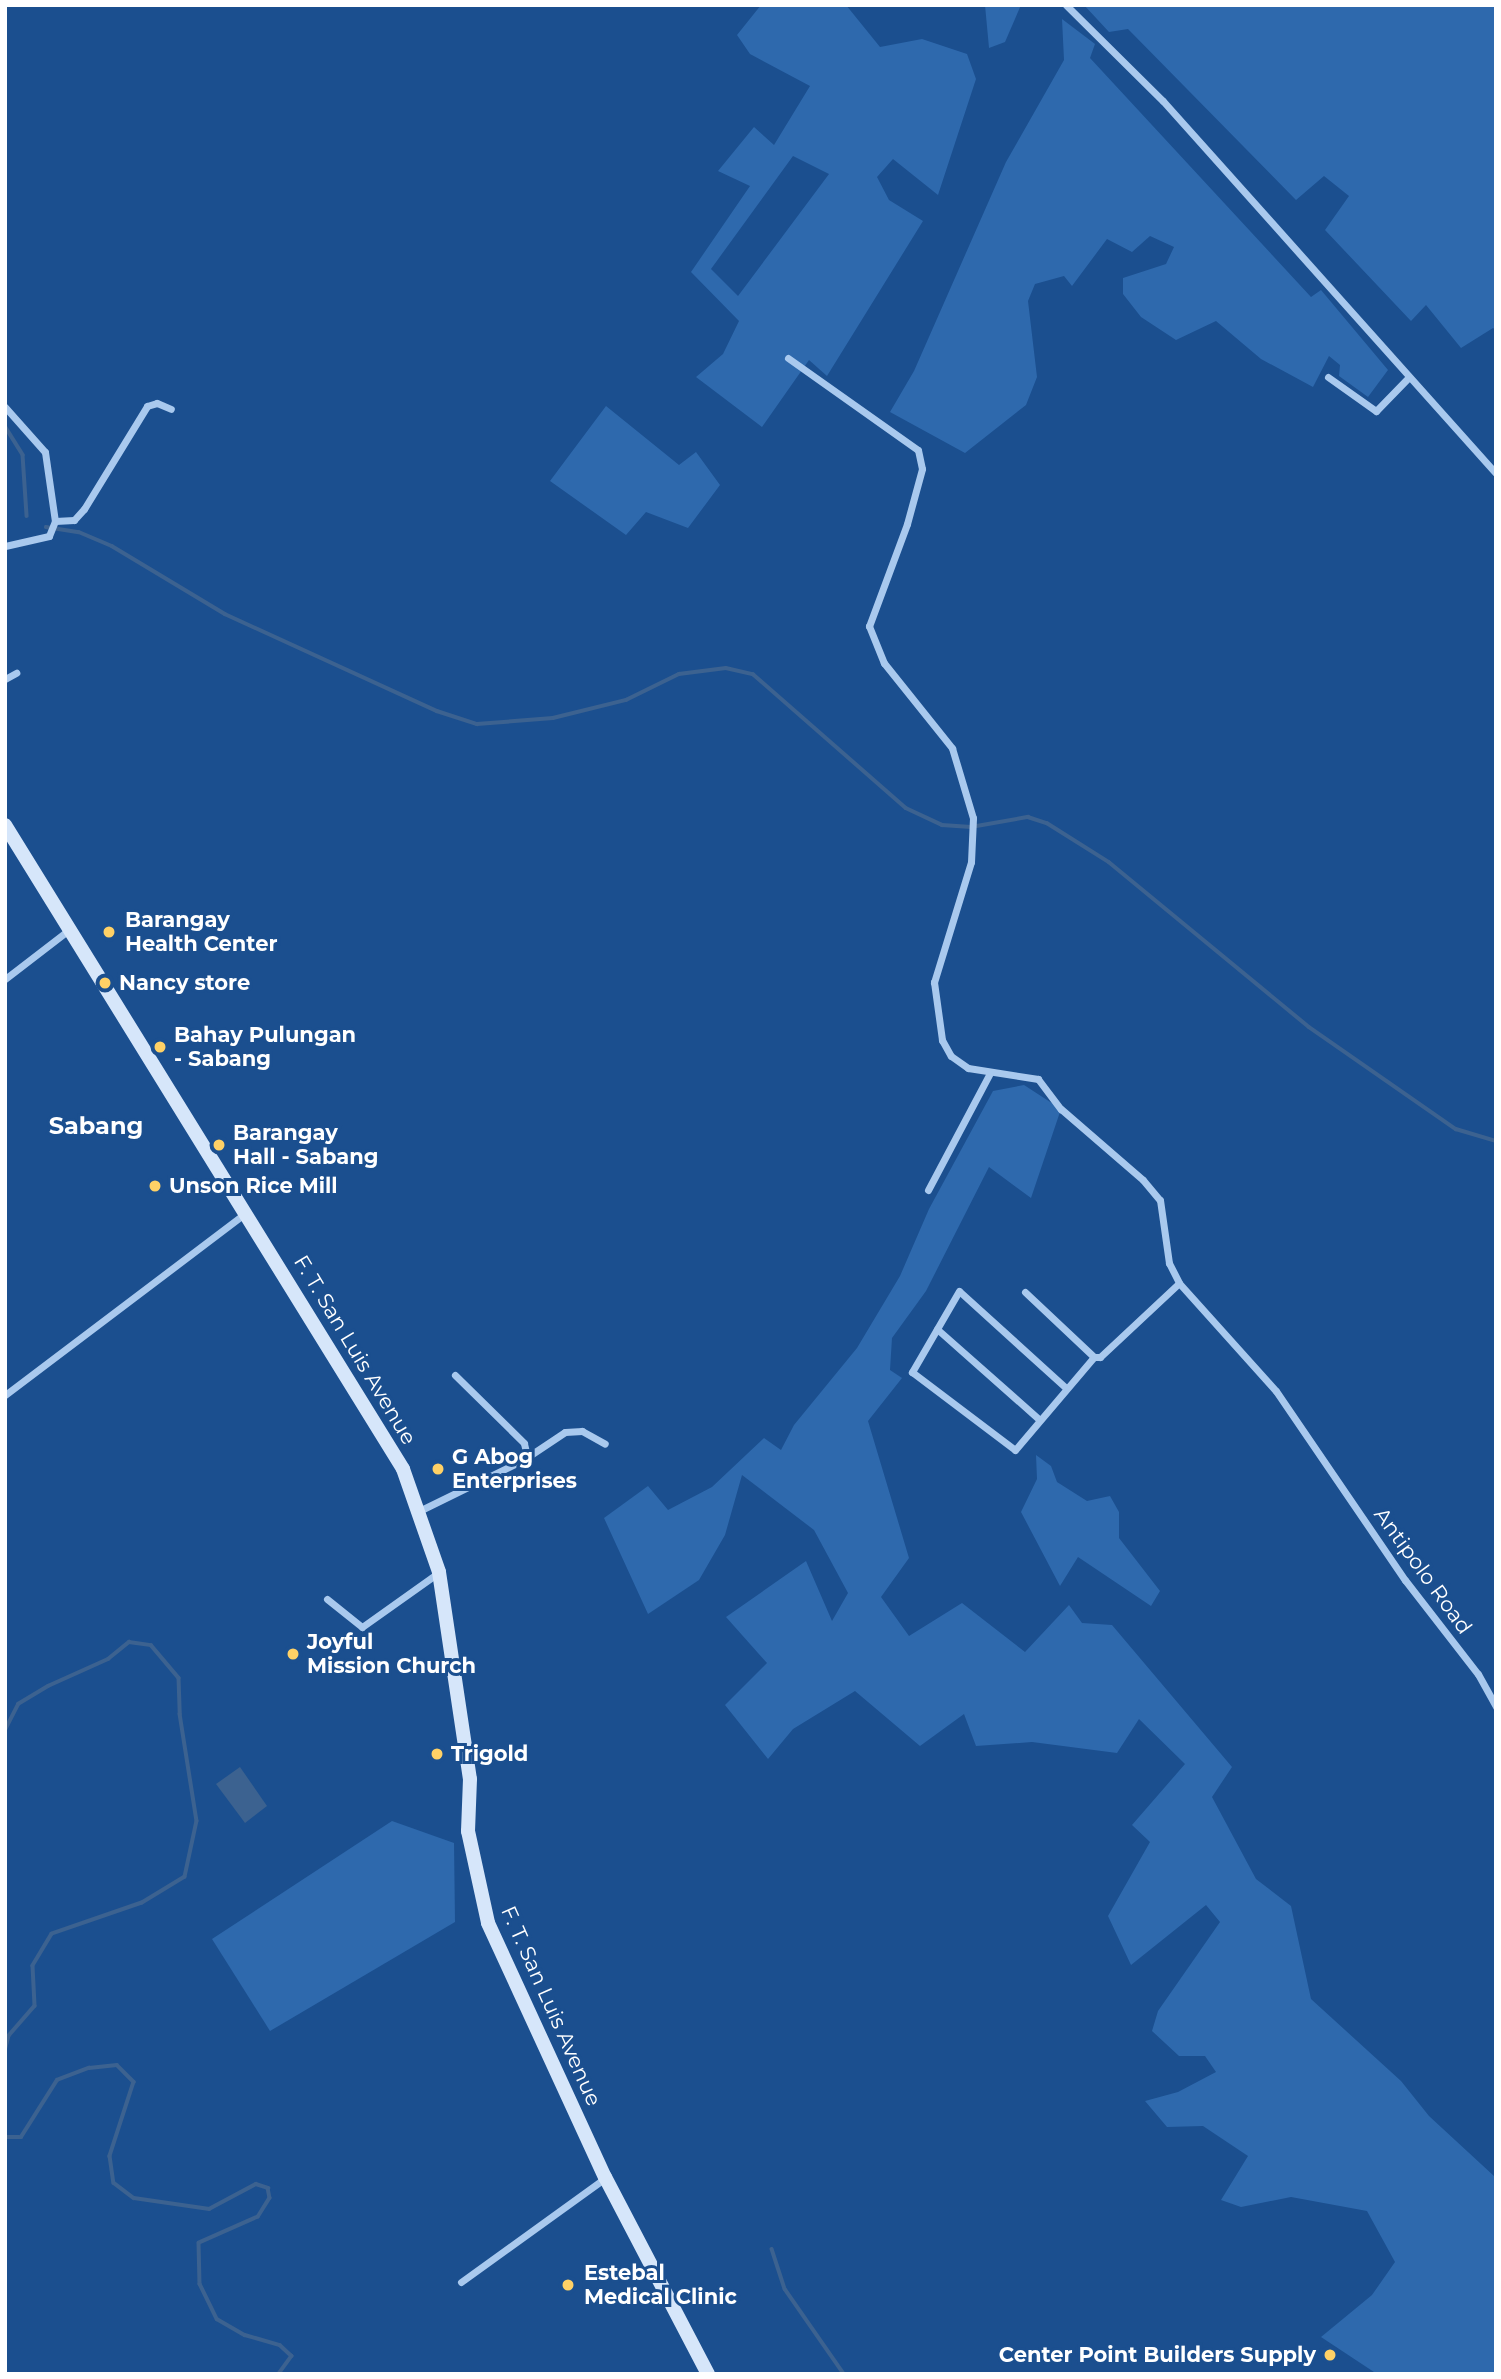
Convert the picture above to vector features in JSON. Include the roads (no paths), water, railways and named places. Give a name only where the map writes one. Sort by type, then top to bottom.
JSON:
[{"type":"main road","name":"F. T. San Luis Avenue","points":[[5,825],[286,1275],[297,1303],[403,1469],[439,1572],[470,1779],[468,1831],[485,1912],[605,2177],[708,2374]]},
{"type":"street","points":[[1066,5],[1163,102],[1408,378],[1496,472]]},
{"type":"street","points":[[788,358],[918,450],[922,469],[907,524],[869,626],[884,663],[952,748],[973,818],[971,862],[934,982],[935,1015],[951,1056],[968,1068],[1038,1079],[1061,1109],[1143,1180],[1160,1200],[1169,1264],[1179,1283],[1100,1357],[1094,1357],[1025,1292]]},
{"type":"street","points":[[1328,377],[1376,411],[1408,378]]},
{"type":"street","points":[[55,521],[74,520],[84,509],[147,406],[157,403],[171,409]]},
{"type":"street","points":[[5,407],[41,442],[55,521],[49,536],[5,546]]},
{"type":"street","points":[[5,678],[16,673]]},
{"type":"street","points":[[5,979],[71,929]]},
{"type":"street","points":[[928,1190],[990,1073]]},
{"type":"street","points":[[5,1395],[247,1213]]},
{"type":"street","name":"Antipolo Road","points":[[1179,1283],[1276,1391],[1405,1580],[1478,1674],[1496,1707]]},
{"type":"street","points":[[1066,1388],[959,1292],[912,1372],[1015,1450],[1094,1357]]},
{"type":"street","points":[[937,1329],[1040,1420]]},
{"type":"street","points":[[455,1375],[524,1443],[523,1460]]},
{"type":"street","points":[[419,1511],[523,1460],[565,1432],[582,1431],[605,1444]]},
{"type":"street","points":[[327,1599],[362,1627],[439,1572]]},
{"type":"street","points":[[461,2282],[605,2177]]},
{"type":"waterway","points":[[5,426],[23,455],[27,516]]},
{"type":"waterway","points":[[46,527],[79,532],[112,546],[225,614],[437,711],[477,724],[553,718],[626,700],[679,674],[726,668],[753,674],[906,808],[942,825],[971,827],[1028,817],[1047,823],[1109,862],[1309,1027],[1456,1129],[1496,1141]]},
{"type":"waterway","points":[[5,1730],[18,1704],[48,1686],[108,1659],[129,1642],[151,1645],[179,1678],[180,1714],[197,1821],[185,1877],[142,1903],[52,1934],[33,1966],[35,2006],[9,2036],[5,2051]]},
{"type":"waterway","points":[[5,2137],[21,2137],[57,2080],[89,2068],[117,2065],[134,2082],[110,2156],[114,2183],[134,2198],[209,2209],[256,2184],[268,2188],[270,2198],[258,2217],[199,2243],[200,2284],[217,2319],[245,2335],[280,2345],[292,2356],[279,2374]]},
{"type":"waterway","points":[[772,2249],[785,2289],[844,2374]]},
{"type":"place","name":"Barangay Health Center","points":[[109,932]]},
{"type":"place","name":"Nancy store","points":[[105,983]]},
{"type":"place","name":"Bahay Pulungan - Sabang","points":[[160,1047]]},
{"type":"place","name":"Barangay Hall - Sabang","points":[[219,1145]]},
{"type":"place","name":"Unson Rice Mill","points":[[155,1186]]},
{"type":"place","name":"G Abog Enterprises","points":[[438,1469]]},
{"type":"place","name":"Joyful Mission Church","points":[[293,1654]]},
{"type":"place","name":"Trigold","points":[[437,1754]]},
{"type":"place","name":"Estebal Medical Clinic","points":[[568,2285]]},
{"type":"place","name":"Center Point Builders Supply","points":[[1330,2355]]},
{"type":"district","name":"Sabang","points":[[96,1126]]}]
